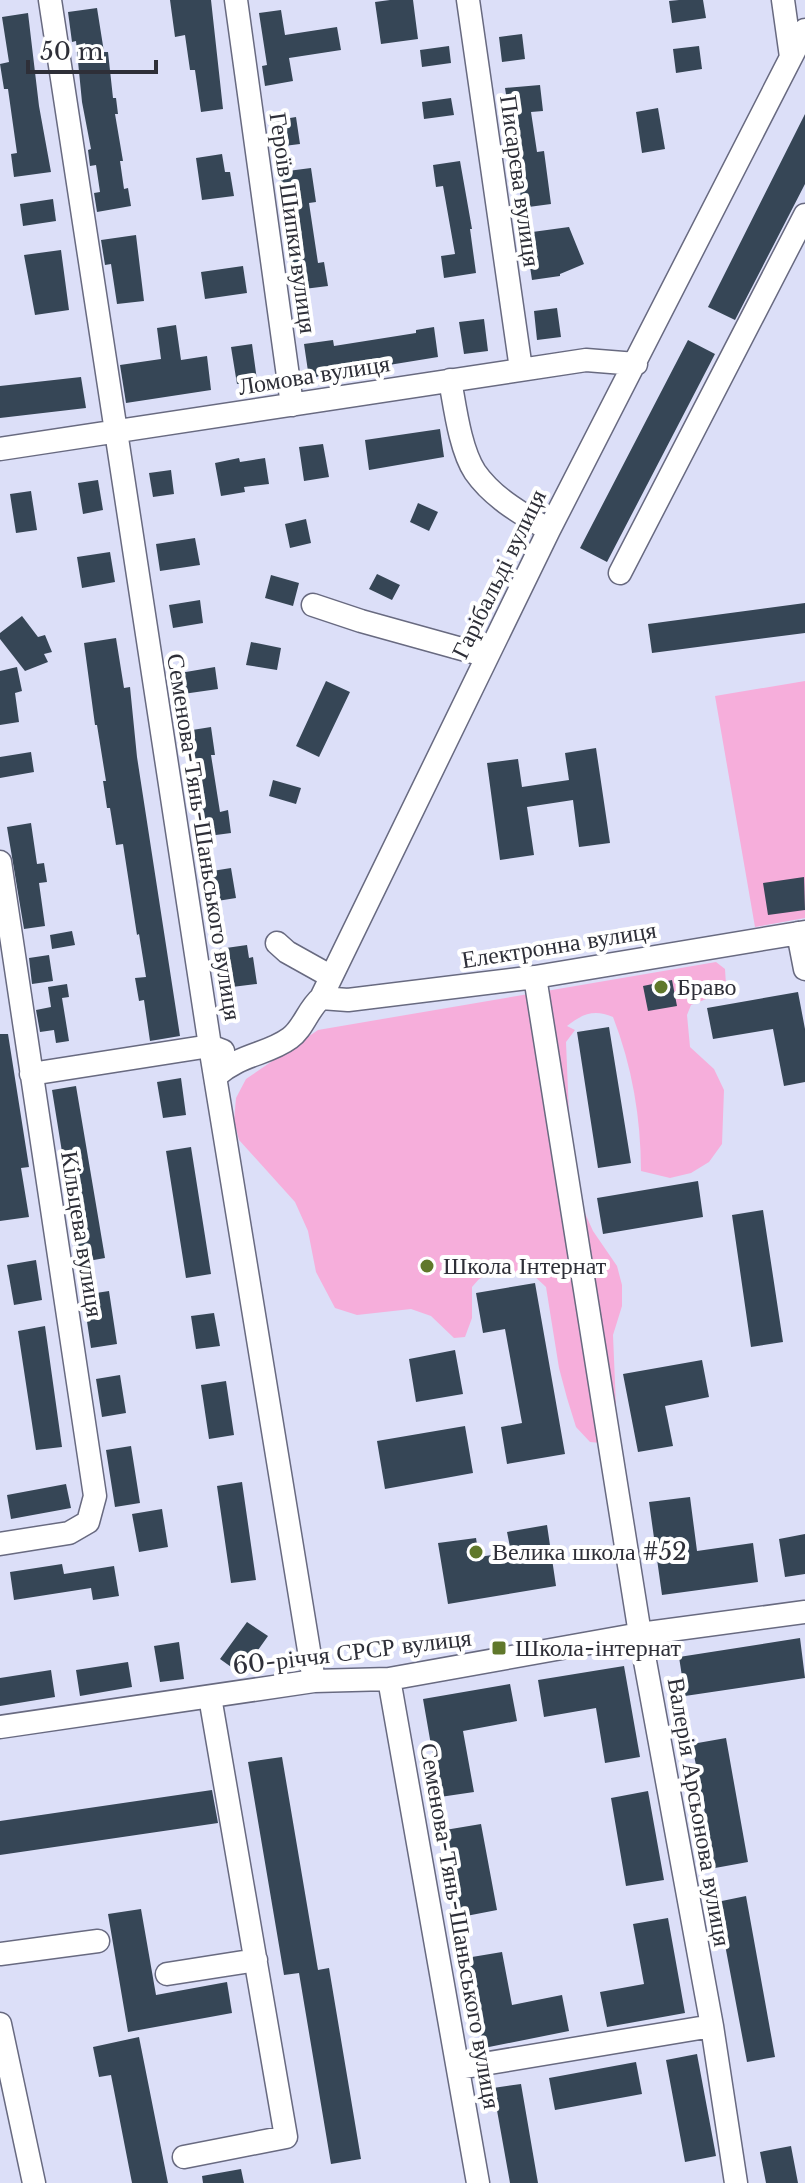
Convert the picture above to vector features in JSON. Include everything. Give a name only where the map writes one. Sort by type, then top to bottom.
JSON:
[{"type":"street","name":"Семенова-Тянь-Шаньського вулиця","points":[[50,0],[210,1046],[314,1681]]},
{"type":"street","name":"Героїв Шипки вулиця","points":[[236,0],[292,405]]},
{"type":"street","name":"Писарєва вулиця","points":[[468,0],[521,369]]},
{"type":"street","points":[[783,0],[798,60]]},
{"type":"street","name":"Гарібальді вулиця","points":[[216,1076],[231,1063],[293,1037],[312,1006],[321,998],[549,530],[798,60],[805,30]]},
{"type":"street","points":[[620,573],[805,215]]},
{"type":"street","name":"Ломова вулиця","points":[[0,449],[586,360],[636,364]]},
{"type":"street","points":[[450,380],[459,428],[474,471],[506,505],[549,530]]},
{"type":"street","points":[[313,605],[487,656]]},
{"type":"street","name":"Кільцева вулиця","points":[[0,862],[9,986],[31,1074],[95,1496],[88,1522],[69,1533],[0,1544]]},
{"type":"street","points":[[802,933],[805,969]]},
{"type":"street","name":"Електронна вулиця","points":[[321,998],[348,1000],[535,977],[802,933]]},
{"type":"street","points":[[277,943],[330,976]]},
{"type":"street","name":"Валерія Арсьонова вулиця","points":[[535,977],[640,1634],[712,2026],[736,2183]]},
{"type":"street","points":[[31,1074],[210,1046],[243,1058]]},
{"type":"street","name":"60-річчя СРСР вулиця","points":[[0,1727],[314,1681],[389,1679],[640,1634],[805,1613]]},
{"type":"street","name":"Семенова-Тянь-Шаньського вулиця","points":[[389,1679],[478,2183]]},
{"type":"street","points":[[184,2157],[286,2137],[210,1697]]},
{"type":"street","points":[[0,1954],[98,1941]]},
{"type":"street","points":[[167,1974],[256,1960]]},
{"type":"street","points":[[0,2024],[34,2183]]},
{"type":"street","points":[[459,2068],[712,2026]]},
{"type":"shaded area","points":[[805,681],[805,918],[755,927],[715,696]]},
{"type":"shaded area","points":[[716,962],[725,969],[726,985],[719,994],[691,1005],[687,1015],[690,1047],[714,1069],[724,1090],[722,1144],[709,1162],[691,1173],[670,1178],[641,1171],[634,1092],[613,1017],[600,1013],[588,1014],[567,1026],[575,1030],[566,1042],[569,1115],[579,1200],[593,1231],[617,1266],[622,1285],[622,1306],[613,1335],[617,1430],[601,1443],[590,1442],[576,1427],[559,1368],[546,1287],[532,1274],[498,1272],[479,1279],[472,1287],[472,1318],[465,1337],[454,1338],[431,1316],[411,1309],[357,1315],[335,1308],[316,1272],[308,1231],[295,1202],[239,1140],[234,1121],[236,1098],[246,1079],[318,1030]]},
{"type":"building","points":[[170,0],[211,0],[223,109],[201,112],[195,70],[190,70],[185,35],[175,37]]},
{"type":"building","points":[[413,0],[418,39],[381,44],[375,2]]},
{"type":"building","points":[[703,0],[706,18],[672,23],[669,1]]},
{"type":"building","points":[[97,8],[104,52],[108,52],[113,98],[116,98],[124,189],[128,188],[131,206],[97,212],[94,193],[100,192],[96,165],[90,166],[88,150],[91,149],[82,102],[76,41],[72,42],[68,12]]},
{"type":"building","points":[[281,10],[285,35],[337,27],[341,50],[289,58],[293,81],[265,86],[262,66],[267,65],[259,13]]},
{"type":"building","points":[[28,13],[39,106],[51,172],[14,177],[11,154],[17,153],[8,89],[4,89],[0,64],[9,62],[2,17]]},
{"type":"building","points":[[522,34],[525,59],[502,62],[499,37]]},
{"type":"building","points":[[449,46],[451,63],[422,67],[420,50]]},
{"type":"building","points":[[699,46],[702,69],[676,73],[673,49]]},
{"type":"building","points":[[540,85],[543,111],[531,112],[537,152],[544,151],[551,204],[521,208],[505,88]]},
{"type":"building","points":[[451,98],[454,115],[424,119],[422,102]]},
{"type":"building","points":[[658,108],[665,149],[642,153],[636,112]]},
{"type":"building","points":[[805,114],[805,184],[735,320],[708,307]]},
{"type":"building","points":[[296,117],[300,144],[276,147],[272,121]]},
{"type":"building","points":[[222,154],[225,172],[230,172],[234,196],[202,200],[196,158]]},
{"type":"building","points":[[460,161],[476,273],[444,278],[441,256],[455,254],[443,186],[436,187],[433,165]]},
{"type":"building","points":[[311,168],[316,202],[309,203],[318,263],[324,262],[328,286],[296,290],[280,172]]},
{"type":"building","points":[[53,199],[56,221],[23,226],[20,204]]},
{"type":"building","points":[[569,227],[584,264],[560,276],[532,280],[525,233]]},
{"type":"building","points":[[136,235],[144,301],[117,304],[111,264],[105,265],[101,240]]},
{"type":"building","points":[[61,250],[69,310],[35,315],[24,255]]},
{"type":"building","points":[[243,266],[247,293],[205,299],[201,272]]},
{"type":"building","points":[[557,308],[561,337],[537,340],[534,311]]},
{"type":"building","points":[[484,319],[488,351],[464,354],[459,322]]},
{"type":"building","points":[[176,325],[181,360],[207,356],[211,390],[126,403],[120,365],[161,359],[157,328]]},
{"type":"building","points":[[434,327],[438,357],[309,378],[304,344],[333,340],[334,346],[416,333],[416,330]]},
{"type":"building","points":[[688,340],[715,354],[607,562],[580,548]]},
{"type":"building","points":[[252,344],[257,380],[237,384],[231,347]]},
{"type":"building","points":[[81,377],[86,408],[0,418],[0,386]]},
{"type":"building","points":[[440,429],[444,457],[369,470],[365,440]]},
{"type":"building","points":[[323,444],[329,477],[304,481],[299,447]]},
{"type":"building","points":[[239,458],[240,462],[265,458],[269,484],[244,487],[245,492],[221,496],[215,463]]},
{"type":"building","points":[[171,470],[174,494],[153,497],[149,473]]},
{"type":"building","points":[[98,480],[103,510],[83,514],[78,483]]},
{"type":"building","points":[[31,491],[37,530],[16,533],[10,494]]},
{"type":"building","points":[[418,503],[438,512],[429,531],[410,522]]},
{"type":"building","points":[[306,519],[311,543],[290,548],[285,524]]},
{"type":"building","points":[[195,538],[200,565],[160,571],[156,544]]},
{"type":"building","points":[[110,552],[115,582],[82,588],[77,557]]},
{"type":"building","points":[[377,574],[400,585],[392,600],[369,589]]},
{"type":"building","points":[[271,575],[299,583],[293,606],[265,598]]},
{"type":"building","points":[[200,600],[203,623],[173,628],[169,605]]},
{"type":"building","points":[[805,603],[805,633],[652,653],[648,624]]},
{"type":"building","points":[[22,616],[38,637],[45,635],[52,652],[44,654],[48,662],[25,671],[0,639],[0,633]]},
{"type":"building","points":[[116,638],[124,688],[130,687],[137,757],[180,1036],[150,1041],[144,1000],[139,1001],[135,978],[146,977],[139,934],[123,844],[116,845],[110,808],[107,808],[103,781],[106,781],[84,643]]},
{"type":"building","points":[[251,642],[281,648],[277,670],[246,665]]},
{"type":"building","points":[[17,667],[22,691],[15,693],[19,722],[0,725],[0,671]]},
{"type":"building","points":[[215,667],[218,689],[183,694],[180,673]]},
{"type":"building","points":[[326,681],[350,692],[319,757],[296,746]]},
{"type":"building","points":[[211,727],[215,755],[211,755],[220,812],[228,810],[231,833],[201,837],[186,731]]},
{"type":"building","points":[[596,748],[610,843],[579,847],[573,800],[527,807],[534,855],[500,860],[487,763],[518,759],[522,787],[569,780],[565,753]]},
{"type":"building","points":[[31,752],[34,772],[0,778],[0,757]]},
{"type":"building","points":[[273,780],[301,788],[296,804],[269,796]]},
{"type":"building","points":[[31,823],[37,864],[44,863],[47,882],[39,883],[45,926],[24,929],[7,827]]},
{"type":"building","points":[[231,868],[236,898],[211,902],[206,872]]},
{"type":"building","points":[[804,877],[805,910],[768,915],[763,883]]},
{"type":"building","points":[[72,931],[75,945],[52,949],[50,935]]},
{"type":"building","points":[[247,945],[249,958],[253,957],[257,984],[224,988],[219,949]]},
{"type":"building","points":[[49,955],[53,981],[32,984],[29,958]]},
{"type":"building","points":[[672,980],[677,1006],[648,1011],[643,986]]},
{"type":"building","points":[[67,984],[69,997],[62,998],[69,1041],[56,1043],[54,1030],[40,1032],[36,1010],[51,1007],[48,987]]},
{"type":"building","points":[[798,992],[805,1029],[805,1082],[784,1086],[773,1029],[713,1039],[707,1008]]},
{"type":"building","points":[[609,1027],[631,1163],[598,1168],[577,1032]]},
{"type":"building","points":[[0,1034],[8,1034],[29,1167],[21,1168],[29,1217],[0,1221]]},
{"type":"building","points":[[181,1078],[186,1115],[163,1118],[157,1082]]},
{"type":"building","points":[[76,1086],[105,1258],[77,1263],[52,1090]]},
{"type":"building","points":[[191,1147],[211,1274],[186,1278],[166,1151]]},
{"type":"building","points":[[698,1181],[703,1217],[603,1234],[597,1198]]},
{"type":"building","points":[[763,1210],[783,1342],[751,1347],[732,1215]]},
{"type":"building","points":[[36,1260],[42,1300],[14,1305],[7,1265]]},
{"type":"building","points":[[535,1283],[565,1454],[507,1464],[501,1427],[522,1423],[505,1329],[483,1333],[476,1293]]},
{"type":"building","points":[[109,1291],[117,1344],[91,1348],[83,1295]]},
{"type":"building","points":[[214,1313],[220,1346],[196,1349],[191,1316]]},
{"type":"building","points":[[45,1326],[62,1447],[36,1450],[18,1331]]},
{"type":"building","points":[[455,1350],[463,1394],[416,1402],[409,1359]]},
{"type":"building","points":[[702,1360],[709,1397],[665,1406],[673,1446],[638,1452],[623,1374]]},
{"type":"building","points":[[120,1375],[126,1413],[102,1417],[96,1379]]},
{"type":"building","points":[[226,1381],[234,1435],[209,1439],[201,1385]]},
{"type":"building","points":[[465,1426],[473,1473],[385,1489],[377,1441]]},
{"type":"building","points":[[131,1446],[140,1503],[115,1507],[106,1450]]},
{"type":"building","points":[[242,1482],[256,1580],[231,1583],[217,1486]]},
{"type":"building","points":[[66,1484],[71,1508],[11,1519],[7,1495]]},
{"type":"building","points":[[690,1497],[697,1551],[753,1543],[758,1582],[662,1595],[649,1502]]},
{"type":"building","points":[[162,1509],[168,1547],[139,1552],[132,1514]]},
{"type":"building","points":[[547,1525],[556,1586],[448,1604],[438,1543],[476,1538],[479,1557],[511,1552],[507,1532]]},
{"type":"building","points":[[805,1534],[805,1574],[785,1577],[779,1539]]},
{"type":"building","points":[[62,1564],[64,1574],[114,1566],[119,1596],[93,1600],[91,1588],[14,1600],[10,1572]]},
{"type":"building","points":[[247,1622],[268,1636],[241,1674],[220,1659]]},
{"type":"building","points":[[800,1638],[805,1678],[685,1696],[679,1657]]},
{"type":"building","points":[[179,1642],[184,1679],[160,1682],[154,1646]]},
{"type":"building","points":[[128,1662],[132,1687],[80,1696],[76,1670]]},
{"type":"building","points":[[624,1666],[640,1757],[605,1763],[596,1708],[544,1717],[538,1680]]},
{"type":"building","points":[[51,1670],[55,1697],[0,1706],[0,1678]]},
{"type":"building","points":[[510,1684],[517,1721],[463,1731],[474,1792],[440,1797],[423,1699]]},
{"type":"building","points":[[726,1738],[748,1862],[715,1868],[692,1744]]},
{"type":"building","points":[[282,1757],[318,1970],[329,1968],[361,2159],[331,2164],[299,1973],[284,1975],[248,1762]]},
{"type":"building","points":[[212,1790],[218,1823],[0,1855],[0,1821]]},
{"type":"building","points":[[648,1791],[664,1880],[626,1886],[611,1798]]},
{"type":"building","points":[[481,1824],[497,1910],[461,1917],[445,1830]]},
{"type":"building","points":[[746,1896],[775,2057],[747,2062],[717,1902]]},
{"type":"building","points":[[141,1909],[156,1995],[227,1982],[232,2013],[128,2032],[108,1914]]},
{"type":"building","points":[[668,1918],[685,2013],[607,2027],[600,1992],[644,1984],[633,1924]]},
{"type":"building","points":[[502,1952],[512,2005],[562,1995],[569,2031],[484,2048],[466,1958]]},
{"type":"building","points":[[139,2037],[168,2183],[132,2183],[111,2075],[99,2077],[93,2047]]},
{"type":"building","points":[[697,2054],[716,2156],[685,2162],[666,2060]]},
{"type":"building","points":[[636,2062],[642,2094],[555,2110],[549,2078]]},
{"type":"building","points":[[521,2084],[538,2183],[510,2183],[493,2088]]},
{"type":"building","points":[[791,2146],[798,2183],[766,2183],[760,2152]]},
{"type":"building","points":[[241,2169],[244,2183],[203,2183],[202,2176]]},
{"type":"place","name":"Браво","points":[[661,987]]},
{"type":"place","name":"Школа Інтернат","points":[[427,1266]]},
{"type":"place","name":"Велика школа #52","points":[[476,1552]]},
{"type":"place","name":"Школа-інтернат","points":[[499,1648]]}]
